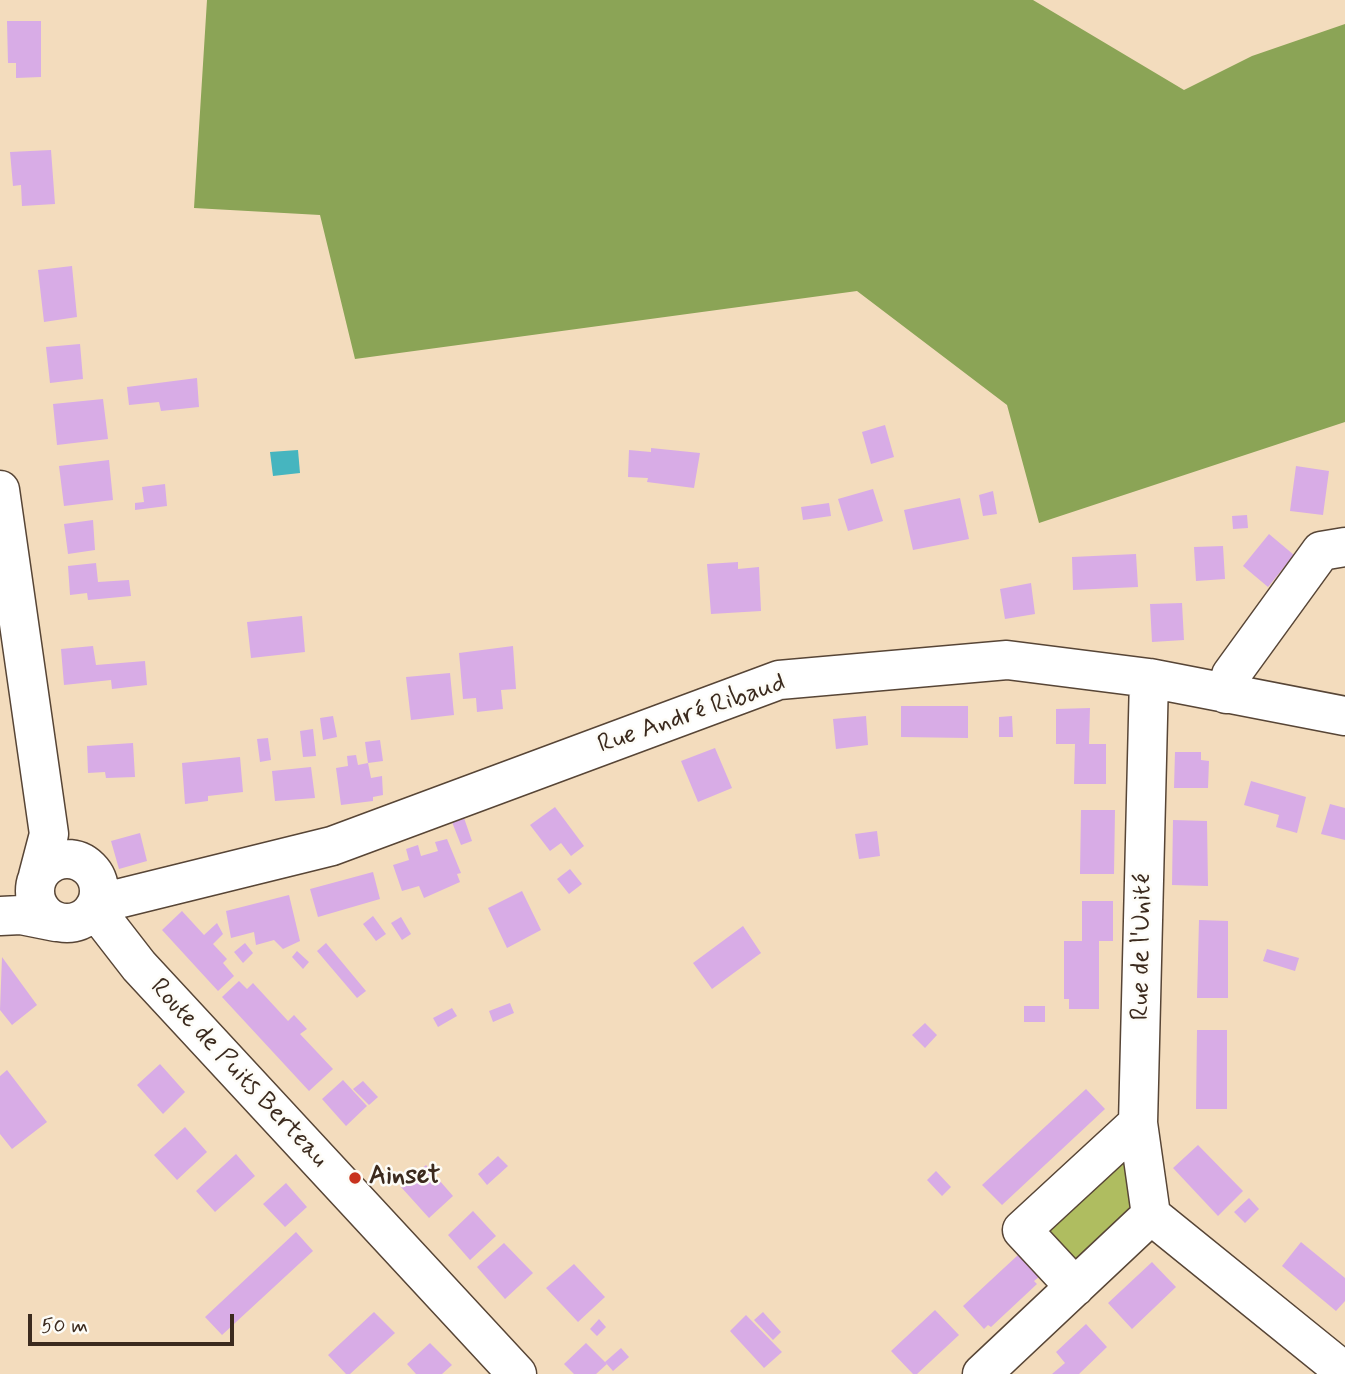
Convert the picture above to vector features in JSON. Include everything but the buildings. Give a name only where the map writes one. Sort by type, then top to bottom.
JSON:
[{"type":"street","points":[[0,490],[67,887]]},
{"type":"street","points":[[1226,694],[1231,675],[1321,551],[1345,547]]},
{"type":"street","name":"Rue André Ribaud","points":[[139,893],[332,846],[779,680],[1007,660],[1149,678],[1345,716]]},
{"type":"street","name":"Rue de l'Unité","points":[[1149,678],[1138,1123],[1151,1215]]},
{"type":"street","points":[[3,915],[67,887],[139,893]]},
{"type":"street","name":"Route de Puits Berteau","points":[[67,887],[517,1374]]},
{"type":"street","name":"Route de Puits Berteau","points":[[133,957],[139,893]]},
{"type":"street","points":[[1075,1287],[1022,1230],[1138,1123]]},
{"type":"street","points":[[982,1374],[1151,1215],[1345,1372]]},
{"type":"green space","points":[[207,0],[1033,0],[1184,90],[1252,56],[1345,24],[1345,422],[1039,523],[1007,405],[857,291],[355,359],[320,215],[194,208]]},
{"type":"green space","points":[[1128,1150],[1133,1210],[1075,1267],[1041,1231]]},
{"type":"water","points":[[298,450],[300,473],[273,476],[270,452]]},
{"type":"place","name":"Ainset","points":[[355,1178]]}]
